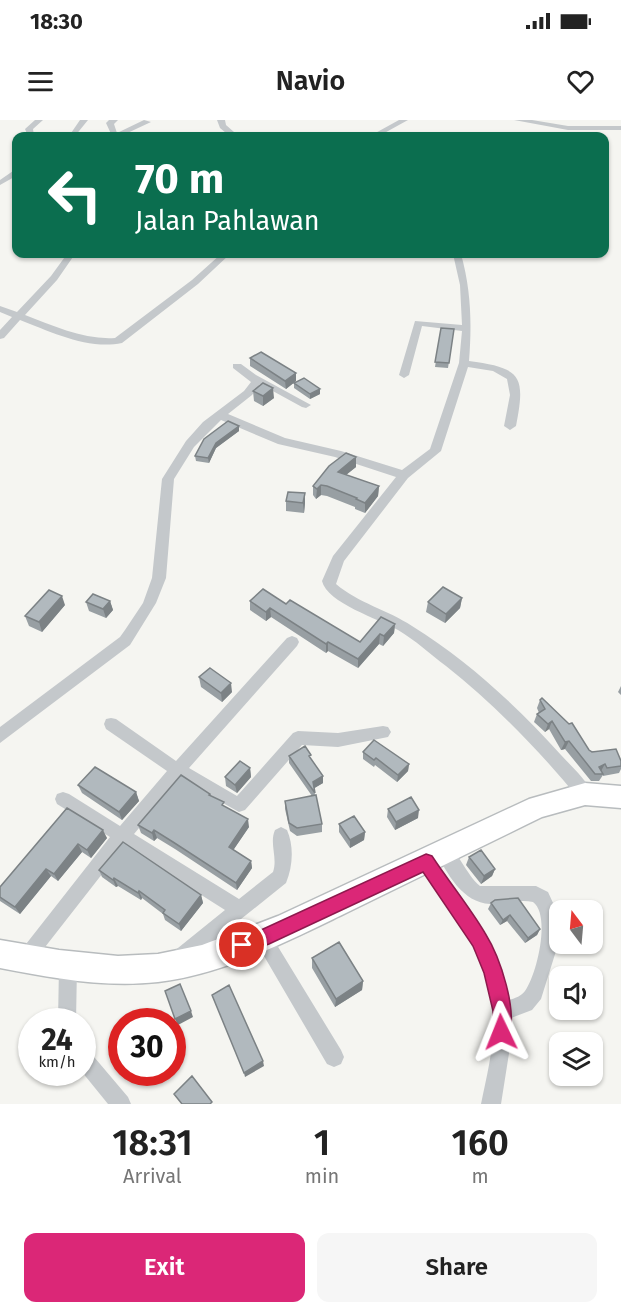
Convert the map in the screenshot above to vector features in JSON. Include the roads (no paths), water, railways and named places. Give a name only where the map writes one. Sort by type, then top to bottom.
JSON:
[{"type":"highway","points":[[12,957],[68,966],[116,969],[168,966],[201,959],[263,938],[538,807],[585,794],[621,797]]},
{"type":"street","points":[[29,132],[39,120]]},
{"type":"street","points":[[221,120],[223,126],[230,132]]},
{"type":"street","points":[[382,132],[404,120]]},
{"type":"street","points":[[518,120],[568,128],[621,128]]},
{"type":"street","points":[[124,132],[147,122]]},
{"type":"street","points":[[0,336],[54,278],[68,258]]},
{"type":"street","points":[[0,309],[81,337],[109,343],[118,341],[195,282],[222,258]]},
{"type":"street","points":[[458,258],[465,285],[467,329],[464,363],[435,451],[404,475],[338,559],[329,580],[330,586],[407,630],[452,663],[550,752],[585,794]]},
{"type":"street","points":[[404,375],[418,323],[467,329]]},
{"type":"street","points":[[464,363],[503,369],[513,378],[516,383],[517,396],[510,426]]},
{"type":"street","points":[[237,366],[306,405]]},
{"type":"street","points":[[0,736],[125,641],[156,591],[168,479],[190,444],[219,415],[248,393],[256,378]]},
{"type":"street","points":[[219,415],[282,441],[337,454],[404,475]]},
{"type":"street","points":[[12,957],[86,878],[176,769],[292,642]]},
{"type":"street","points":[[111,723],[176,769],[239,805],[298,738],[338,740],[383,732]]},
{"type":"street","points":[[63,799],[123,834],[240,909]]},
{"type":"street","points":[[168,966],[280,877],[284,865],[281,835]]},
{"type":"street","points":[[435,857],[480,940],[493,973],[502,1011],[500,1054],[491,1104]]},
{"type":"street","points":[[435,857],[472,890],[481,895],[532,893],[541,897],[548,908],[551,930],[548,956],[532,998],[522,1005],[502,1011]]},
{"type":"street","points":[[263,938],[334,1056]]},
{"type":"street","points":[[67,1008],[68,966]]},
{"type":"street","points":[[96,1075],[121,1104]]}]
